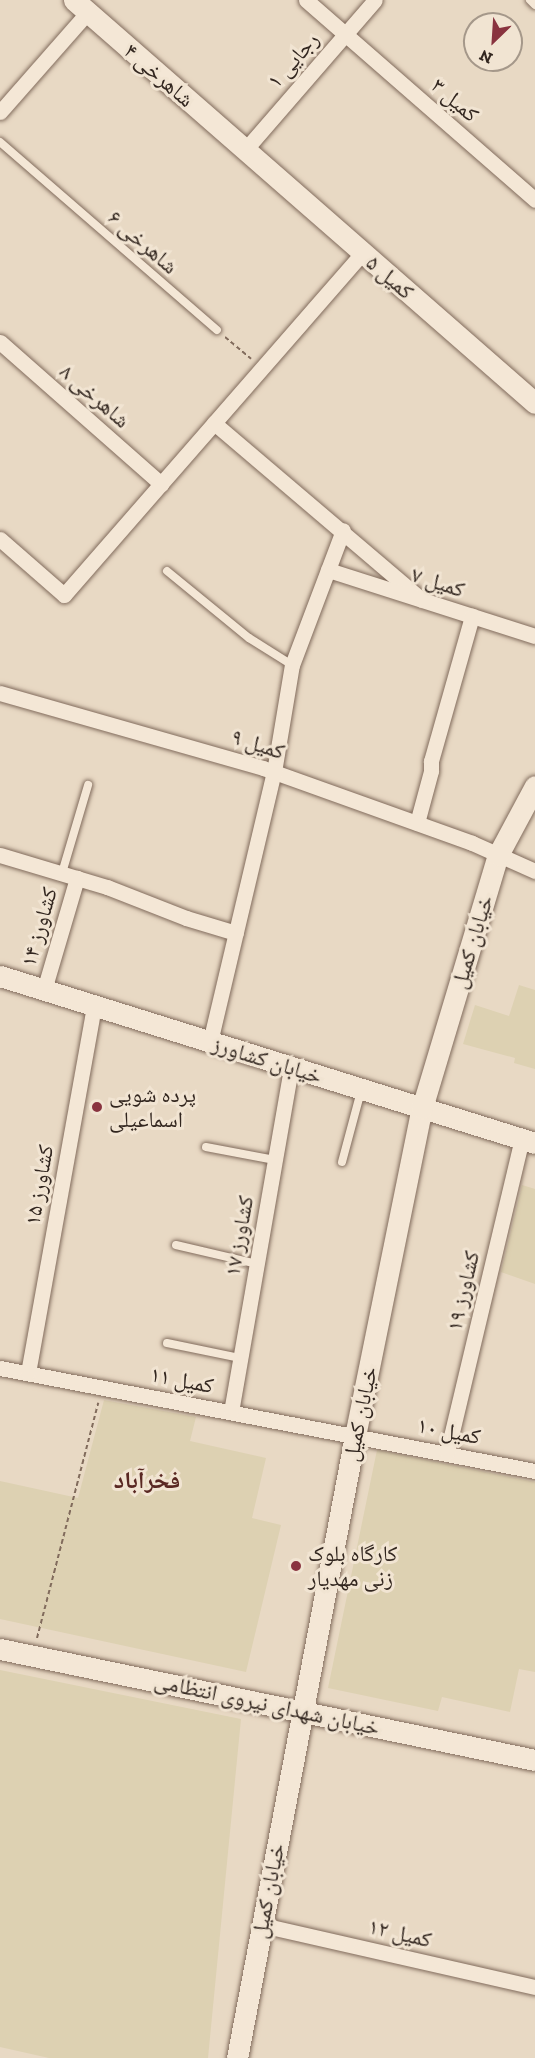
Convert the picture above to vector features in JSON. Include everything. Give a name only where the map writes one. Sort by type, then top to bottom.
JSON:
[{"type":"street","name":"کمیل ۳","points":[[306,0],[535,200]]},
{"type":"street","name":"رجایی ۱","points":[[244,150],[375,0]]},
{"type":"street","points":[[0,112],[81,6]]},
{"type":"street","name":"شاهرخی ۴","points":[[81,6],[244,150]]},
{"type":"street","name":"کمیل ۵","points":[[244,150],[535,403]]},
{"type":"street","points":[[0,539],[64,595],[362,253]]},
{"type":"street","name":"شاهرخی ۸","points":[[0,342],[161,484]]},
{"type":"street","points":[[214,423],[343,530],[422,600]]},
{"type":"street","points":[[210,1042],[274,772],[292,665],[343,530]]},
{"type":"street","name":"کمیل ۷","points":[[328,570],[535,636]]},
{"type":"street","points":[[417,823],[431,771],[431,761],[472,616]]},
{"type":"street","name":"کمیل ۹","points":[[1,696],[274,772],[417,823],[535,871]]},
{"type":"street","name":"خیابان کمیل","points":[[237,2058],[355,1436],[422,1108],[498,855],[535,786]]},
{"type":"street","points":[[0,855],[69,875],[236,933]]},
{"type":"street","name":"کشاورز ۱۴","points":[[44,990],[69,875]]},
{"type":"street","name":"خیابان کشاورز","points":[[0,976],[529,1141]]},
{"type":"street","name":"کشاورز ۱۵","points":[[28,1373],[94,1006]]},
{"type":"street","name":"کشاورز ۱۷","points":[[231,1412],[291,1067]]},
{"type":"street","name":"کشاورز ۱۹","points":[[447,1453],[529,1141]]},
{"type":"street","name":"کمیل ۱۱","points":[[0,1368],[355,1436]]},
{"type":"street","name":"کمیل ۱۰","points":[[355,1436],[535,1471]]},
{"type":"street","name":"خیابان شهدای نیروی انتظامی","points":[[0,1649],[535,1760]]},
{"type":"street","name":"کمیل ۱۲","points":[[262,1925],[532,1986]]},
{"type":"lane","points":[[530,0],[535,5]]},
{"type":"lane","name":"شاهرخی ۶","points":[[0,142],[217,330]]},
{"type":"lane","points":[[166,571],[249,638],[292,665]]},
{"type":"lane","points":[[69,875],[88,785]]},
{"type":"lane","points":[[342,1162],[362,1089]]},
{"type":"lane","points":[[206,1147],[275,1160]]},
{"type":"lane","points":[[176,1245],[257,1264]]},
{"type":"lane","points":[[166,1343],[240,1358]]},
{"type":"path","points":[[217,330],[262,369]]},
{"type":"path","points":[[32,1656],[102,1387]]},
{"type":"shaded area","points":[[519,985],[535,990],[535,1069],[514,1063],[515,1058],[463,1044],[475,1005],[509,1016]]},
{"type":"shaded area","points":[[522,1185],[535,1189],[535,1284],[501,1272]]},
{"type":"shaded area","points":[[104,1400],[196,1417],[190,1441],[266,1458],[252,1518],[281,1525],[246,1672],[0,1619],[0,1481],[78,1498]]},
{"type":"shaded area","points":[[377,1450],[535,1482],[535,1672],[519,1669],[510,1712],[442,1697],[438,1711],[328,1688]]},
{"type":"shaded area","points":[[0,1670],[241,1719],[208,2058],[49,2058],[0,2047]]},
{"type":"place","name":"پرده شویی اسماعیلی","points":[[97,1107]]},
{"type":"place","name":"کارگاه بلوک زنی مهدیار","points":[[296,1566]]},
{"type":"district","name":"فخرآباد","points":[[147,1480]]}]
